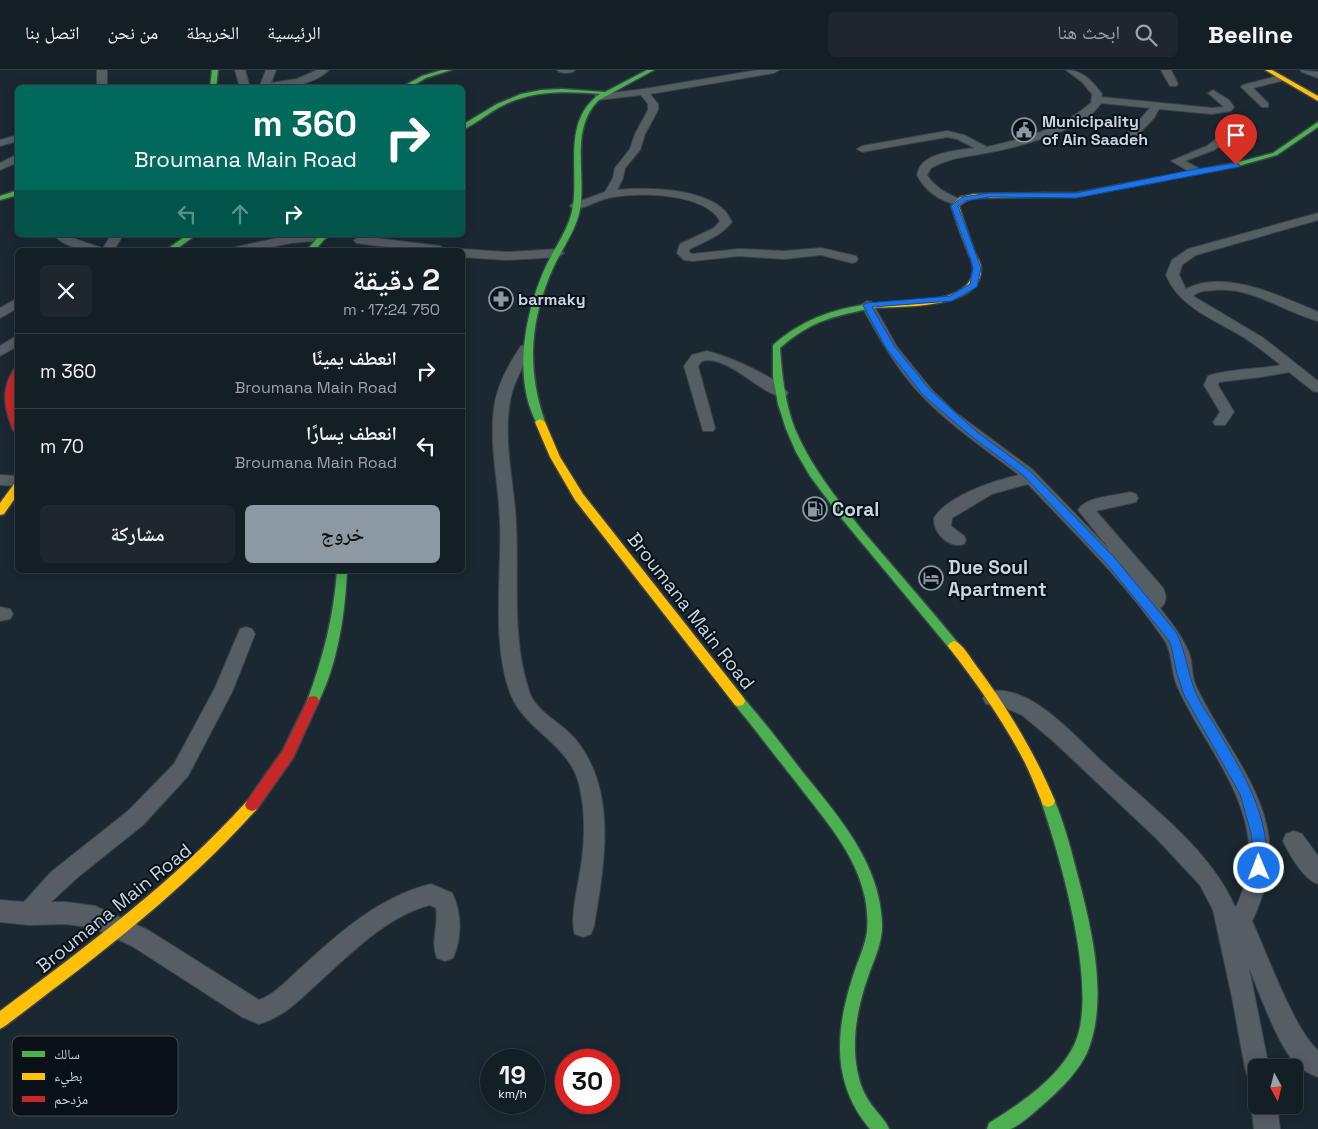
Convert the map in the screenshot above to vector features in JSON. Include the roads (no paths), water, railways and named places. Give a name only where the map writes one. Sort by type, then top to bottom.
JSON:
[{"type":"main road","points":[[213,85],[215,70]]},
{"type":"main road","points":[[409,85],[424,77],[448,70]]},
{"type":"main road","points":[[465,126],[506,100],[517,96],[538,92],[587,90],[603,95],[651,70]]},
{"type":"main road","points":[[1268,70],[1318,99]]},
{"type":"main road","name":"Broumana Main Road","points":[[603,95],[590,105],[581,124],[578,135],[575,214],[539,294],[530,322],[526,349],[530,396],[548,444],[579,497],[848,841],[864,868],[873,903],[875,935],[872,953],[860,979],[852,1004],[848,1028],[848,1073],[864,1112],[881,1129]]},
{"type":"main road","points":[[995,1129],[1042,1096],[1082,1047],[1087,1031],[1089,1013],[1084,936],[1077,897],[1060,839],[1026,750],[993,698],[968,664],[807,465],[793,433],[781,393],[775,357],[776,347],[783,339],[810,321],[848,308],[952,298],[974,285],[977,268],[954,206],[958,202],[974,196],[990,195],[1076,195],[1236,165],[1275,154],[1318,124]]},
{"type":"main road","points":[[0,198],[15,193]]},
{"type":"main road","points":[[173,248],[189,237]]},
{"type":"main road","points":[[313,248],[322,237]]},
{"type":"main road","points":[[15,374],[10,381],[7,393],[15,421]]},
{"type":"main road","points":[[0,511],[15,490]]},
{"type":"main road","name":"Broumana Main Road","points":[[0,1021],[161,895],[209,852],[249,808],[274,776],[289,753],[307,718],[335,639],[340,608],[342,573]]},
{"type":"street","points":[[102,70],[102,85]]},
{"type":"street","points":[[240,70],[244,85]]},
{"type":"street","points":[[265,85],[270,70]]},
{"type":"street","points":[[278,85],[299,82],[324,70]]},
{"type":"street","points":[[562,70],[570,70]]},
{"type":"street","points":[[603,95],[644,92],[774,70]]},
{"type":"street","points":[[958,202],[930,187],[924,180],[923,170],[926,166],[936,160],[1033,140],[1082,115],[1092,108],[1098,100],[1097,94],[1071,70]]},
{"type":"street","points":[[1166,70],[1173,84]]},
{"type":"street","points":[[1305,70],[1318,75]]},
{"type":"street","points":[[1265,105],[1246,88],[1282,78]]},
{"type":"street","points":[[609,194],[618,178],[620,168],[635,150],[640,134],[653,110],[653,104],[644,92]]},
{"type":"street","points":[[1098,100],[1212,111],[1228,109],[1229,107],[1226,102],[1213,93]]},
{"type":"street","points":[[1127,140],[1150,116],[1156,106]]},
{"type":"street","points":[[862,149],[946,134],[960,137],[986,150]]},
{"type":"street","points":[[1196,171],[1176,161],[1206,151],[1224,140],[1226,135]]},
{"type":"street","points":[[0,143],[15,139]]},
{"type":"street","points":[[0,156],[15,148]]},
{"type":"street","points":[[0,167],[15,159]]},
{"type":"street","points":[[576,206],[592,198],[633,192],[673,194],[690,197],[717,211],[726,222],[718,230],[684,247],[684,253],[688,257],[822,251],[840,254],[852,259]]},
{"type":"street","points":[[1318,216],[1250,234],[1183,257],[1176,262],[1173,275],[1186,297],[1248,335],[1318,388]]},
{"type":"street","points":[[64,237],[76,244],[89,248]]},
{"type":"street","points":[[109,248],[117,237]]},
{"type":"street","points":[[249,248],[308,237]]},
{"type":"street","points":[[360,240],[422,248]]},
{"type":"street","points":[[465,253],[514,256],[558,253]]},
{"type":"street","points":[[1186,297],[1192,290],[1202,287],[1242,288],[1273,298],[1318,317]]},
{"type":"street","points":[[0,314],[15,304]]},
{"type":"street","points":[[867,305],[891,348],[927,392],[950,414],[1032,478],[1088,536],[1149,607],[1177,645],[1190,695],[1246,792],[1258,833],[1260,856],[1254,890],[1245,912],[1234,924]]},
{"type":"street","points":[[0,352],[15,341]]},
{"type":"street","points":[[526,349],[508,380],[504,393],[499,435],[507,500],[511,636],[515,674],[521,695],[528,708],[568,744],[577,755],[589,778],[594,856],[582,926]]},
{"type":"street","points":[[708,428],[691,366],[692,361],[697,358],[716,356],[733,363],[781,393]]},
{"type":"street","points":[[1220,422],[1227,412],[1211,385],[1213,380],[1229,375],[1269,372],[1290,367]]},
{"type":"street","points":[[958,540],[948,534],[942,526],[942,518],[947,513],[989,488],[1032,478]]},
{"type":"street","points":[[0,480],[15,481]]},
{"type":"street","points":[[1130,498],[1094,506],[1086,510],[1157,593],[1157,601],[1149,607]]},
{"type":"street","points":[[29,914],[39,898],[52,884],[121,830],[181,770],[224,690],[246,634]]},
{"type":"street","points":[[993,698],[1015,702],[1041,718],[1164,832],[1208,878],[1221,899],[1287,1027],[1303,1054],[1318,1065]]},
{"type":"street","points":[[1294,841],[1318,874]]},
{"type":"street","points":[[0,911],[29,914],[66,912],[95,917],[162,951],[229,994],[244,1006],[259,1012],[280,1002],[366,927],[418,896],[431,893],[444,899],[447,906],[448,921],[445,950]]},
{"type":"street","points":[[1234,924],[1255,1059]]},
{"type":"street","points":[[1265,1114],[1267,1129]]},
{"type":"place","name":"Municipality of Ain Saadeh","points":[[1024,130]]},
{"type":"place","name":"barmaky","points":[[501,299]]},
{"type":"place","name":"Coral","points":[[815,509]]},
{"type":"place","name":"Due Soul Apartment","points":[[931,578]]}]
